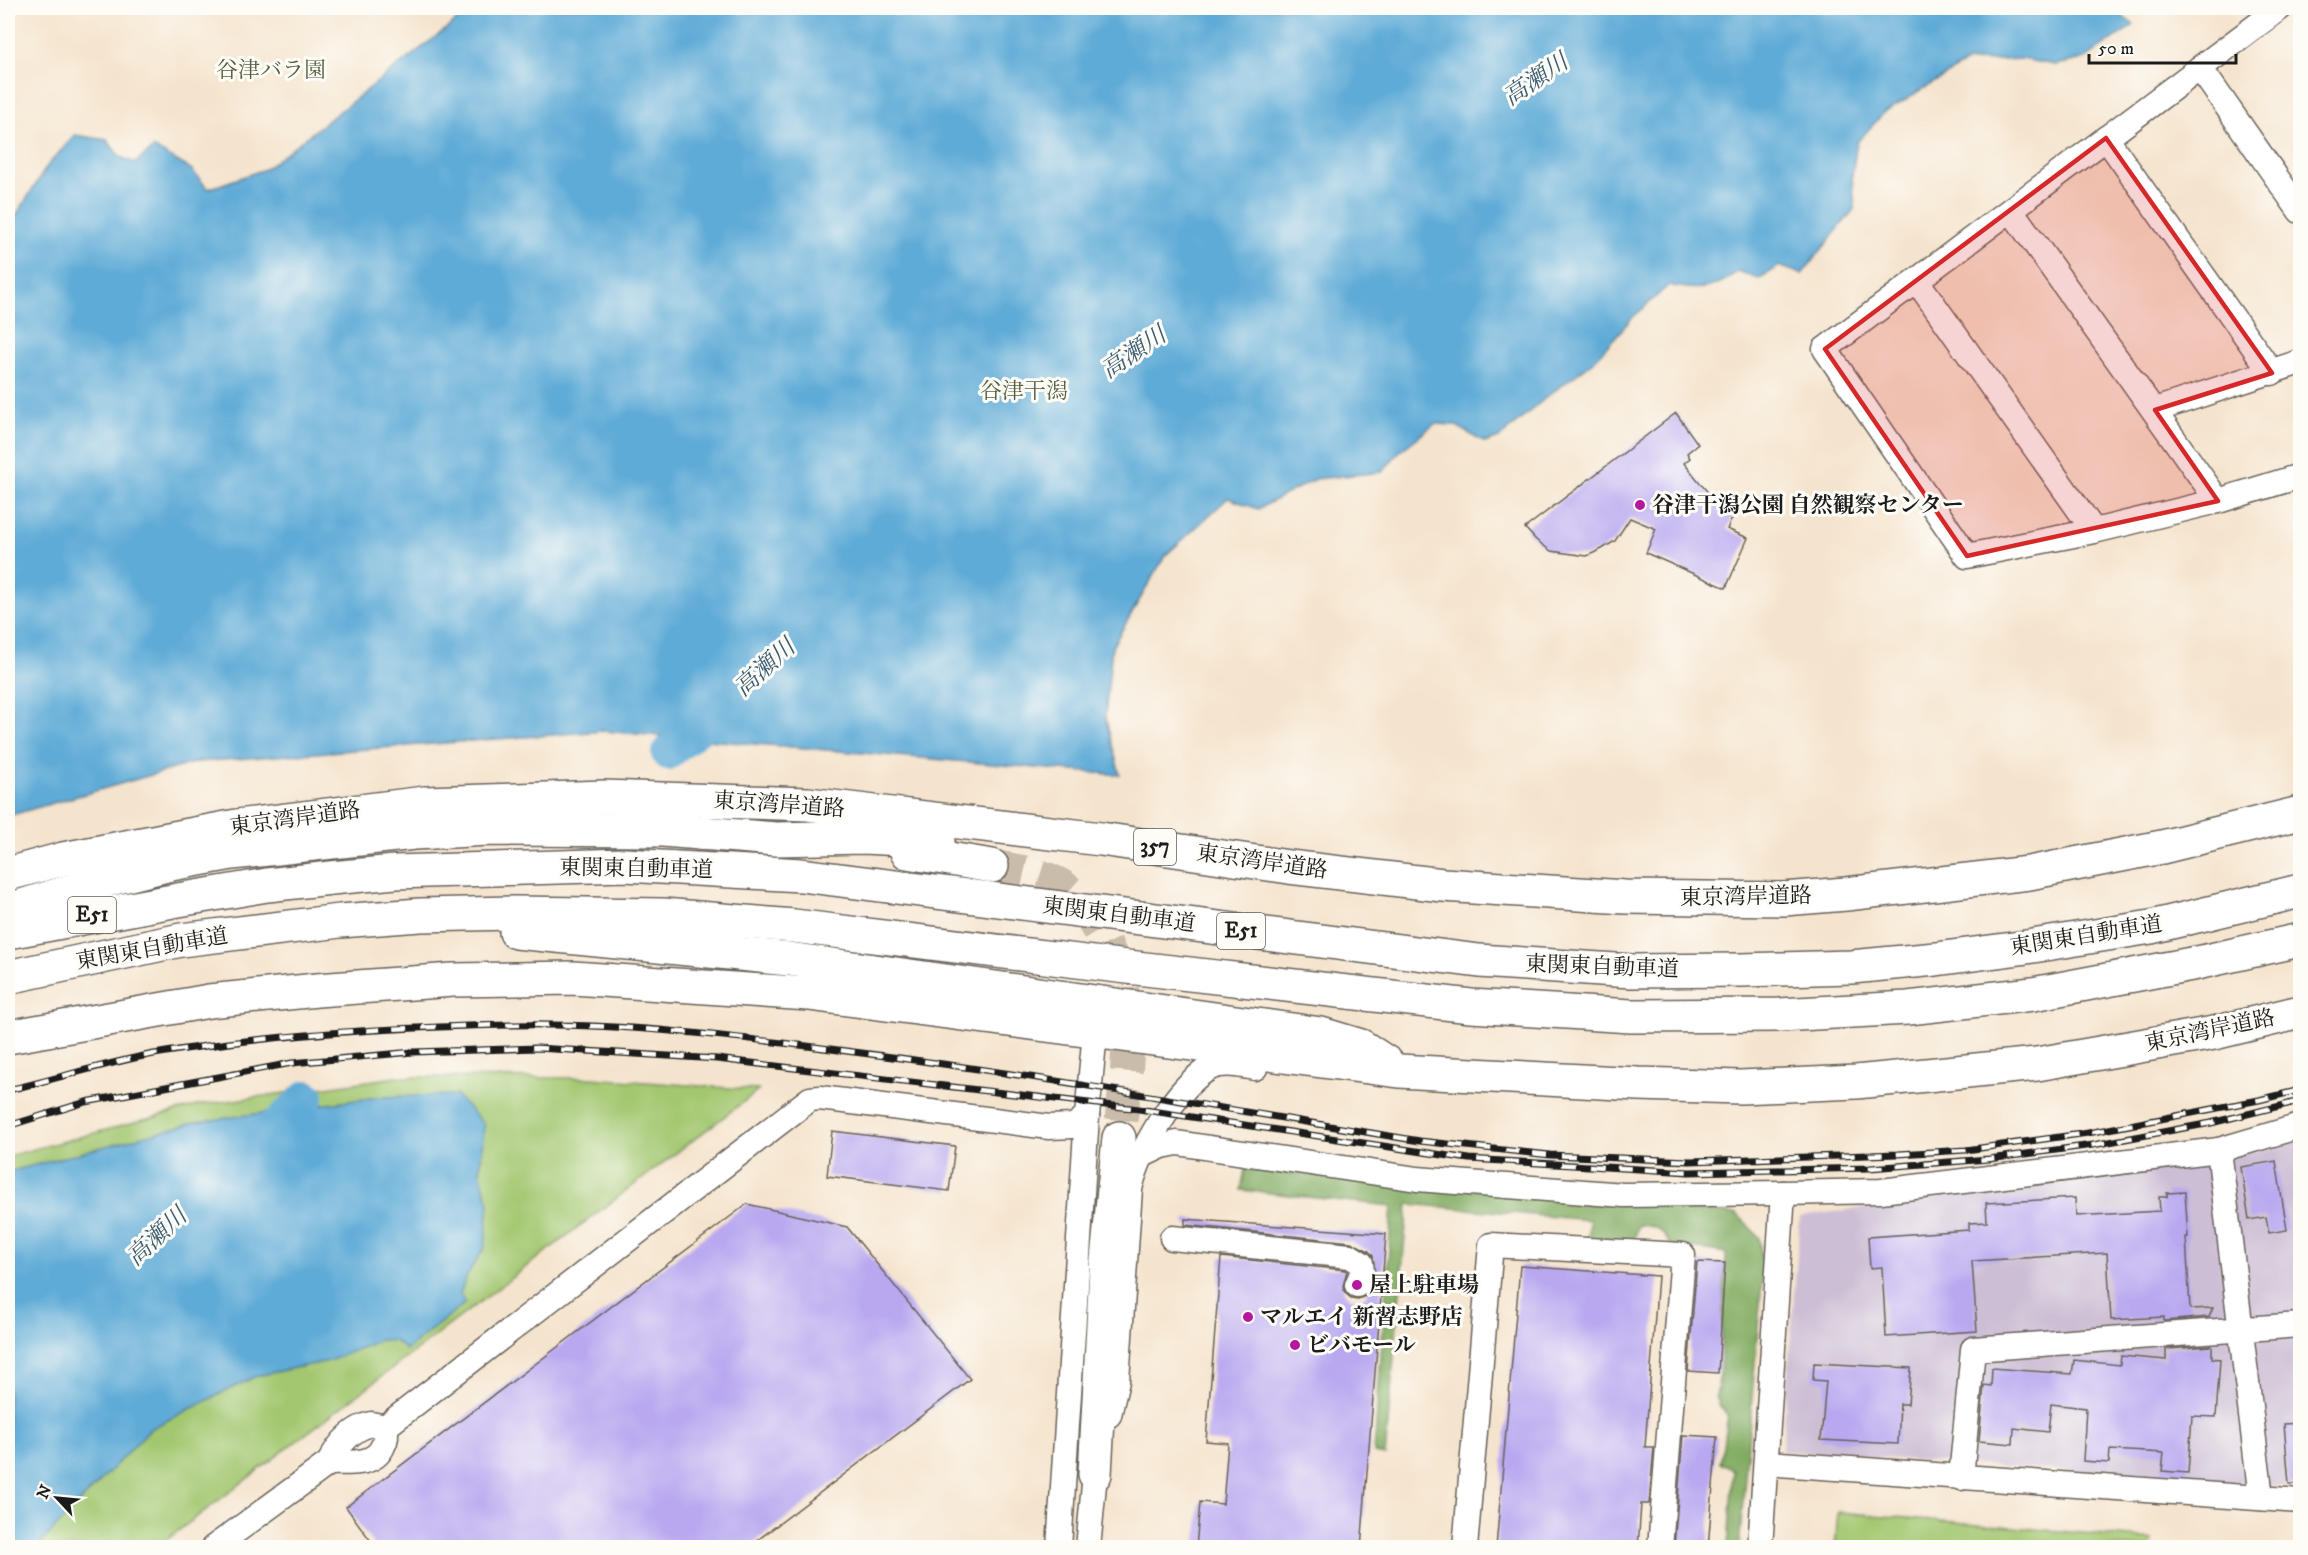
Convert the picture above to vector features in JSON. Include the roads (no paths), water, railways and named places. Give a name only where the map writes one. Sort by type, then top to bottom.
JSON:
[{"type":"highway","name":"東京湾岸道路","points":[[8,874],[63,859],[237,826],[425,802],[604,797],[808,804],[1101,839],[1289,867],[1443,885],[1625,897],[1784,899],[2029,873],[2162,847],[2301,813]]},
{"type":"highway","points":[[8,910],[110,879],[171,864],[371,837],[489,829],[663,830],[913,853],[992,866]]},
{"type":"highway","points":[[776,839],[915,838],[1299,891],[1490,908],[1623,907],[1784,899]]},
{"type":"highway","name":"東関東自動車道","points":[[8,932],[267,885],[395,872],[625,865],[801,875],[1479,961],[1631,971],[1730,970],[1851,967],[2009,950],[2151,927],[2301,891]]},
{"type":"highway","name":"東関東自動車道","points":[[8,977],[90,959],[340,921],[420,915],[514,912],[663,915],[794,926],[1471,1006],[1631,1016],[1779,1015],[1908,1008],[2033,994],[2119,979],[2301,940]]},
{"type":"highway","points":[[181,945],[389,932],[458,930],[530,932],[789,959],[1321,1034],[1361,1046],[1399,1071]]},
{"type":"highway","name":"東京湾岸道路","points":[[8,1037],[209,1001],[453,980],[573,978],[809,994],[1399,1071],[1740,1087],[1856,1082],[2037,1064],[2214,1033],[2301,1012]]},
{"type":"highway","points":[[1037,995],[1085,1009],[1092,1018],[1095,1032]]},
{"type":"highway","points":[[1095,1474],[1106,1270],[1131,1147]]},
{"type":"street","points":[[2280,8],[1825,349],[1968,556],[2094,531],[2218,501],[2301,476]]},
{"type":"street","points":[[2200,68],[2301,211]]},
{"type":"street","points":[[2106,138],[2272,373]]},
{"type":"street","points":[[2011,210],[2218,501]]},
{"type":"street","points":[[1917,281],[2094,531]]},
{"type":"street","points":[[2155,410],[2301,362]]},
{"type":"street","points":[[1059,1548],[1095,1032]]},
{"type":"street","points":[[1131,1147],[1197,1078],[1211,1068],[1227,1064],[1297,1073],[1331,1063]]},
{"type":"street","points":[[385,1427],[810,1099],[820,1098],[1049,1127],[1074,1126],[1088,1116]]},
{"type":"street","points":[[1170,1106],[1176,1123],[1188,1137],[1226,1150]]},
{"type":"street","points":[[1131,1147],[1176,1143],[1417,1179],[1624,1195],[1783,1193],[1881,1191],[2219,1150],[2301,1126]]},
{"type":"street","points":[[1049,1127],[1072,1137],[1078,1143],[1085,1164]]},
{"type":"street","points":[[2219,1150],[2261,1497]]},
{"type":"street","points":[[1760,1548],[1783,1193]]},
{"type":"street","points":[[1172,1238],[1350,1256],[1361,1263],[1362,1273],[1357,1285]]},
{"type":"street","points":[[1465,1548],[1491,1245],[1683,1255],[1660,1548]]},
{"type":"street","points":[[1961,1478],[1973,1349],[2301,1325]]},
{"type":"street","points":[[213,1548],[329,1462],[345,1439],[362,1426],[378,1424],[385,1427],[387,1433],[384,1446],[373,1459],[356,1462],[329,1462]]},
{"type":"street","points":[[1766,1463],[2301,1501]]},
{"type":"street","points":[[1088,1548],[1095,1474]]},
{"type":"water","name":"谷津干潟","points":[[473,8],[2111,8],[2134,25],[2084,59],[2055,65],[2021,59],[1967,62],[1884,113],[1857,142],[1852,176],[1855,208],[1802,274],[1779,266],[1759,279],[1738,271],[1730,278],[1705,288],[1669,285],[1632,318],[1593,362],[1549,395],[1499,438],[1485,443],[1455,425],[1435,424],[1399,452],[1382,472],[1315,479],[1258,509],[1228,498],[1165,556],[1112,647],[1105,716],[1120,775],[603,731],[197,762],[8,816],[8,228],[48,165],[75,135],[107,140],[120,157],[135,163],[154,148],[191,169],[208,189],[265,169]]},
{"type":"water","points":[[456,1095],[484,1124],[480,1172],[489,1203],[485,1247],[467,1275],[460,1294],[465,1303],[406,1350],[395,1341],[380,1340],[329,1361],[256,1376],[150,1429],[37,1547],[8,1547],[8,1172],[197,1122],[378,1097]]},
{"type":"waterway","name":"高瀬川","points":[[668,753],[722,708]]},
{"type":"waterway","name":"高瀬川","points":[[260,1141],[307,1097]]},
{"type":"tunnel","points":[[992,866],[1035,875],[1065,888],[1084,907],[1110,952],[1125,1003],[1128,1028],[1126,1081],[1119,1138]]},
{"type":"railway","points":[[8,1090],[154,1054],[242,1041],[421,1028],[511,1025],[597,1026],[725,1036],[925,1061],[1420,1141],[1550,1155],[1690,1161],[1966,1150],[2088,1133],[2300,1090]]},
{"type":"railway","points":[[8,1126],[86,1102],[292,1063],[413,1052],[537,1048],[717,1059],[1139,1109],[1469,1159],[1689,1172],[1870,1168],[1989,1159],[2093,1145],[2211,1123],[2300,1101]]},
{"type":"place","name":"谷津干潟公園 自然観察センター","points":[[1640,505]]},
{"type":"place","name":"屋上駐車場","points":[[1357,1285]]},
{"type":"place","name":"マルエイ 新習志野店","points":[[1248,1317]]},
{"type":"place","name":"ビバモール","points":[[1295,1345]]},
{"type":"park label","name":"谷津バラ園","points":[[271,70]]}]
